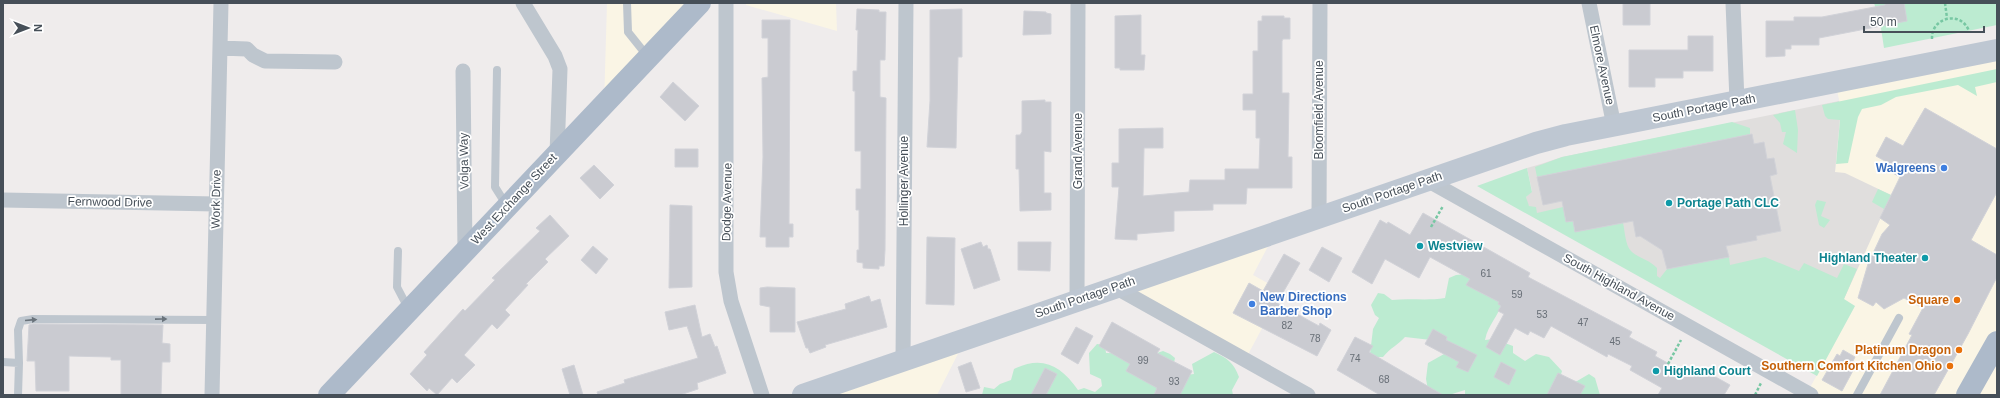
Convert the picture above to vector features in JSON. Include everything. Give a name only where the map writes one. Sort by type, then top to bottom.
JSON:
[{"type":"main road","name":"West Exchange Street","points":[[329,395],[700,3]]},
{"type":"main road","name":"South Portage Path","points":[[803,395],[1536,143],[1566,135],[1997,50]]},
{"type":"main road","points":[[1967,395],[1997,342]]},
{"type":"street","name":"Work Drive","points":[[212,395],[221,3]]},
{"type":"street","points":[[523,3],[555,56],[560,69],[557,154]]},
{"type":"street","name":"Dodge Avenue","points":[[726,3],[726,272],[731,301],[762,395]]},
{"type":"street","name":"Hollinger Avenue","points":[[903,360],[906,3]]},
{"type":"street","name":"Grand Avenue","points":[[1077,300],[1078,3]]},
{"type":"street","name":"Bloomfield Avenue","points":[[1319,217],[1320,3]]},
{"type":"street","name":"Elmore Avenue","points":[[1589,3],[1614,126]]},
{"type":"street","points":[[1733,3],[1737,101]]},
{"type":"street","points":[[220,48],[246,49],[253,55],[265,61],[335,62]]},
{"type":"street","name":"Volga Way","points":[[463,71],[465,252]]},
{"type":"street","name":"South Highland Avenue","points":[[1427,180],[1812,395]]},
{"type":"street","name":"Fernwood Drive","points":[[3,200],[216,204]]},
{"type":"street","points":[[1115,287],[1308,395]]},
{"type":"lane","points":[[627,3],[628,32],[649,57]]},
{"type":"lane","points":[[497,70],[495,186],[508,206]]},
{"type":"lane","points":[[398,251],[397,287],[409,311]]},
{"type":"lane","points":[[1857,395],[1899,318]]},
{"type":"lane","points":[[18,395],[18,330],[21,321],[34,319],[214,320]]},
{"type":"lane","points":[[3,362],[19,363]]},
{"type":"path","points":[[1944,3],[1948,18]]},
{"type":"path","points":[[1932,39],[1933,30],[1936,24],[1948,18],[1960,20],[1965,23],[1969,31]]},
{"type":"path","points":[[1431,228],[1443,206]]},
{"type":"path","points":[[1668,364],[1681,340]]},
{"type":"path","points":[[1754,395],[1761,383]]},
{"type":"shaded area","points":[[607,3],[700,3],[604,105]]},
{"type":"shaded area","points":[[746,3],[836,3],[837,31],[746,5]]},
{"type":"shaded area","points":[[1997,50],[1997,395],[1811,395],[1807,393],[1855,306],[1843,299],[1891,195],[1835,172],[1841,108],[1835,82]]},
{"type":"shaded area","points":[[1839,101],[1841,108],[1835,172],[1845,173],[1891,195],[1839,310],[1809,362],[1575,232],[1566,222],[1537,213],[1527,204],[1526,197],[1532,191],[1527,168],[1562,157]]},
{"type":"shaded area","points":[[1276,231],[1253,275],[1282,291],[1245,360],[1115,287]]},
{"type":"shaded area","points":[[966,338],[937,395],[803,395]]},
{"type":"green space","points":[[1874,3],[1997,3],[1997,25],[1884,48],[1880,22]]},
{"type":"green space","points":[[1997,69],[1997,82],[1975,87],[1977,96],[1958,85],[1896,97],[1881,105],[1862,109],[1858,117],[1848,163],[1836,164],[1840,120],[1828,119],[1825,116],[1822,105]]},
{"type":"green space","points":[[1795,110],[1798,130],[1797,153],[1783,144],[1786,132],[1782,132],[1780,123],[1773,115]]},
{"type":"green space","points":[[1732,122],[1750,128],[1750,134],[1732,138],[1732,141],[1716,144],[1715,141],[1537,177],[1535,167],[1562,157]]},
{"type":"green space","points":[[1527,168],[1532,192],[1526,197],[1529,206],[1536,207],[1537,213],[1563,207],[1566,222],[1573,221],[1575,232],[1623,223],[1626,242],[1631,251],[1654,265],[1657,268],[1657,276],[1660,278],[1667,269],[1729,257],[1730,265],[1765,257],[1799,271],[1804,263],[1837,278],[1844,264],[1857,269],[1844,299],[1855,306],[1817,376],[1477,186]]},
{"type":"green space","points":[[1878,189],[1891,195],[1884,209],[1872,202]]},
{"type":"green space","points":[[1817,200],[1826,202],[1821,216],[1830,220],[1824,228],[1819,225],[1815,205]]},
{"type":"green space","points":[[1467,274],[1502,302],[1501,307],[1488,329],[1485,340],[1494,339],[1513,346],[1513,353],[1525,361],[1536,354],[1549,357],[1562,371],[1559,381],[1572,384],[1589,374],[1595,378],[1600,395],[1465,395],[1465,390],[1449,395],[1415,395],[1428,390],[1426,379],[1428,363],[1444,354],[1431,340],[1405,337],[1383,357],[1375,357],[1370,354],[1373,329],[1379,318],[1375,315],[1371,305],[1378,293],[1384,294],[1392,300],[1445,298],[1449,278],[1456,275]]},
{"type":"green space","points":[[1097,344],[1105,345],[1106,353],[1154,354],[1163,351],[1175,358],[1173,367],[1185,375],[1194,374],[1192,364],[1214,352],[1223,356],[1230,362],[1235,368],[1239,377],[1232,390],[1233,395],[982,395],[984,387],[994,389],[1000,384],[1011,380],[1014,369],[1034,363],[1043,363],[1058,369],[1078,390],[1084,388],[1095,392],[1102,386],[1101,379],[1090,374],[1089,353]]},
{"type":"building","points":[[1623,3],[1650,3],[1650,25],[1623,25]]},
{"type":"building","points":[[1885,3],[1904,3],[1907,21],[1819,38],[1819,45],[1791,45],[1791,49],[1785,49],[1785,56],[1766,57],[1766,21],[1794,21],[1794,17],[1822,17],[1885,5]]},
{"type":"building","points":[[857,9],[879,10],[879,12],[886,12],[885,60],[880,60],[880,97],[886,98],[885,250],[884,266],[879,266],[879,269],[863,268],[863,263],[857,262],[857,250],[859,250],[859,210],[856,210],[856,189],[861,189],[861,151],[855,151],[855,91],[853,91],[853,71],[857,71]]},
{"type":"building","points":[[962,9],[962,57],[958,57],[956,148],[927,147],[930,101],[930,10]]},
{"type":"building","points":[[1024,11],[1046,12],[1051,14],[1051,34],[1023,35]]},
{"type":"building","points":[[1141,15],[1141,55],[1145,55],[1144,70],[1120,70],[1120,68],[1115,68],[1115,16]]},
{"type":"building","points":[[1262,16],[1284,16],[1284,18],[1290,18],[1290,39],[1283,39],[1282,41],[1282,93],[1289,93],[1288,157],[1292,157],[1292,188],[1247,188],[1246,204],[1213,204],[1213,210],[1174,211],[1174,231],[1137,234],[1137,240],[1115,239],[1119,187],[1112,187],[1112,163],[1119,163],[1119,129],[1163,128],[1163,148],[1144,148],[1143,196],[1189,192],[1190,180],[1225,180],[1225,169],[1259,169],[1260,138],[1256,138],[1256,110],[1243,110],[1243,94],[1253,94],[1253,51],[1258,51],[1258,21],[1262,21]]},
{"type":"building","points":[[762,20],[790,20],[789,224],[793,224],[793,237],[789,237],[789,247],[766,247],[766,237],[760,237],[763,157],[762,78],[768,77],[768,38],[762,38]]},
{"type":"building","points":[[1688,36],[1713,36],[1713,71],[1683,71],[1683,78],[1655,78],[1655,87],[1629,87],[1629,50],[1688,50]]},
{"type":"building","points":[[673,82],[699,106],[685,121],[660,97]]},
{"type":"building","points":[[1045,100],[1045,102],[1051,102],[1051,152],[1044,151],[1044,193],[1051,193],[1051,210],[1020,211],[1019,169],[1016,169],[1016,135],[1020,135],[1022,132],[1022,101]]},
{"type":"building","points":[[1925,108],[1997,149],[1997,192],[1971,240],[1997,255],[1997,277],[1968,334],[1934,395],[1880,395],[1912,335],[1909,334],[1923,308],[1904,298],[1884,309],[1876,302],[1873,306],[1858,298],[1868,264],[1882,234],[1890,225],[1880,218],[1900,177],[1889,171],[1892,165],[1876,156],[1886,137],[1903,146]]},
{"type":"building","name":"Portage Path CLC","points":[[1752,134],[1754,144],[1764,142],[1767,159],[1774,158],[1777,174],[1770,176],[1781,231],[1756,236],[1757,240],[1726,246],[1729,257],[1667,269],[1662,250],[1640,236],[1636,237],[1633,221],[1575,232],[1573,221],[1566,222],[1562,201],[1543,205],[1537,177]]},
{"type":"building","points":[[675,149],[698,149],[698,167],[675,167]]},
{"type":"building","points":[[594,165],[614,185],[600,199],[580,178]]},
{"type":"building","points":[[670,205],[692,206],[692,287],[669,288]]},
{"type":"building","points":[[1423,213],[1530,273],[1528,277],[1632,332],[1629,337],[1657,352],[1655,356],[1682,371],[1684,367],[1702,377],[1705,371],[1730,385],[1724,395],[1658,395],[1662,388],[1630,370],[1632,366],[1608,354],[1607,357],[1551,326],[1544,338],[1530,331],[1528,335],[1515,328],[1500,355],[1486,347],[1504,314],[1498,311],[1501,306],[1498,304],[1499,302],[1466,285],[1470,279],[1430,257],[1419,278],[1385,259],[1372,284],[1352,272],[1380,220],[1387,224],[1388,222],[1410,235]]},
{"type":"building","points":[[550,215],[569,236],[545,259],[548,262],[526,284],[528,285],[505,310],[510,315],[497,329],[492,324],[464,355],[475,365],[457,383],[452,378],[437,395],[429,388],[427,391],[410,374],[427,355],[424,352],[463,309],[465,311],[495,280],[492,278],[540,231],[536,228]]},
{"type":"building","points":[[927,237],[955,238],[954,305],[926,304]]},
{"type":"building","points":[[981,242],[983,247],[987,245],[988,249],[990,249],[1000,280],[974,289],[961,249]]},
{"type":"building","points":[[1018,242],[1051,242],[1050,271],[1018,270]]},
{"type":"building","points":[[593,246],[608,259],[596,274],[581,260]]},
{"type":"building","points":[[1322,247],[1342,258],[1329,282],[1309,270]]},
{"type":"building","points":[[1284,254],[1300,263],[1277,303],[1319,326],[1320,323],[1331,330],[1317,356],[1233,313],[1249,283],[1263,291]]},
{"type":"building","points":[[760,288],[795,288],[795,332],[770,332],[770,307],[760,305]]},
{"type":"building","points":[[869,296],[871,302],[880,299],[887,327],[825,345],[826,347],[810,353],[808,348],[806,348],[797,322],[846,309],[845,304]]},
{"type":"building","points":[[695,305],[702,337],[710,334],[715,347],[717,346],[726,373],[697,383],[698,389],[680,395],[598,395],[597,392],[625,383],[624,380],[698,358],[687,326],[669,330],[665,312]]},
{"type":"building","points":[[1112,322],[1160,349],[1157,353],[1192,371],[1180,395],[1154,395],[1157,388],[1126,371],[1130,364],[1099,346]]},
{"type":"building","points":[[29,325],[163,325],[162,343],[170,344],[170,362],[162,362],[161,395],[121,395],[121,360],[111,360],[111,357],[69,356],[69,391],[36,391],[35,361],[27,361]]},
{"type":"building","points":[[1076,327],[1093,336],[1078,364],[1061,354]]},
{"type":"building","points":[[1433,329],[1447,337],[1446,340],[1477,355],[1468,372],[1456,367],[1459,362],[1425,344]]},
{"type":"building","points":[[1355,337],[1373,346],[1369,352],[1443,395],[1380,395],[1337,370]]},
{"type":"building","points":[[1843,350],[1855,357],[1852,363],[1856,365],[1842,391],[1822,380],[1837,354],[1840,356]]},
{"type":"building","points":[[971,362],[980,388],[966,392],[958,367]]},
{"type":"building","points":[[1501,362],[1516,370],[1509,385],[1494,377]]},
{"type":"building","points":[[574,365],[583,395],[570,395],[562,369]]},
{"type":"building","points":[[1045,368],[1057,374],[1046,395],[1031,395]]},
{"type":"building","points":[[1558,373],[1585,386],[1580,395],[1547,395]]},
{"type":"place","name":"Walgreens","points":[[1944,168]]},
{"type":"place","name":"Portage Path CLC","points":[[1669,203]]},
{"type":"place","name":"Westview","points":[[1420,246]]},
{"type":"place","name":"Highland Theater","points":[[1925,258]]},
{"type":"place","name":"Square","points":[[1957,300]]},
{"type":"place","name":"New Directions Barber Shop","points":[[1252,304]]},
{"type":"place","name":"Platinum Dragon","points":[[1959,350]]},
{"type":"place","name":"Southern Comfort Kitchen Ohio","points":[[1950,366]]},
{"type":"place","name":"Highland Court","points":[[1656,371]]}]
